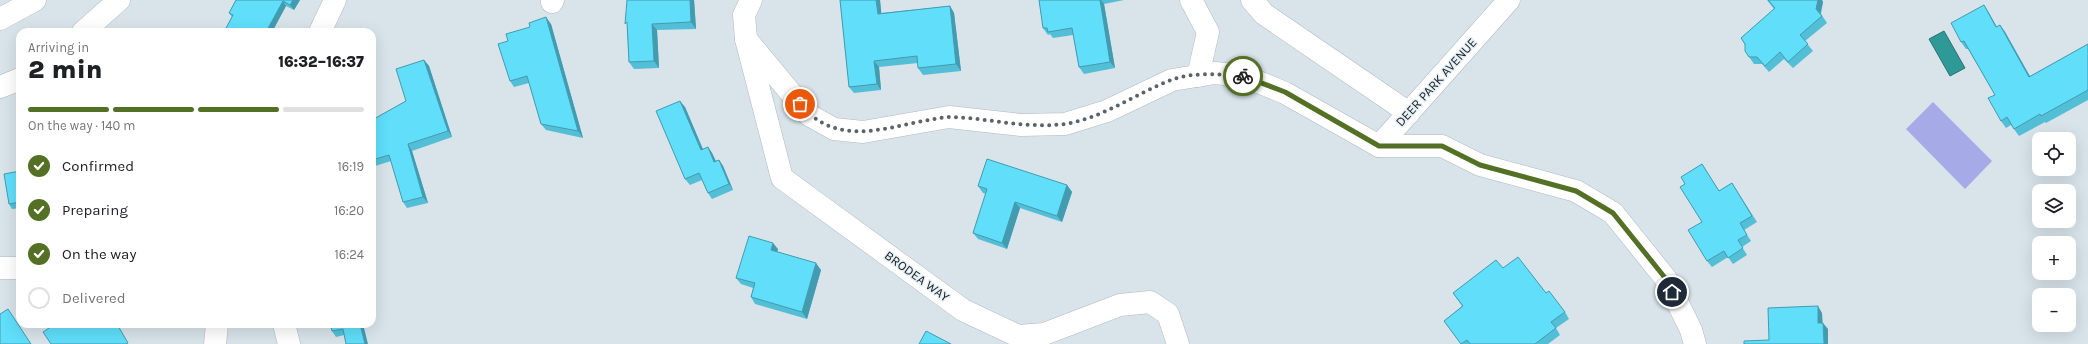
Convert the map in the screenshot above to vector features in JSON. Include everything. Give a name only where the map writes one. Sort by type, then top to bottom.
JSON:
[{"type":"street","points":[[0,19],[35,0]]},
{"type":"street","points":[[88,28],[119,0]]},
{"type":"street","points":[[322,28],[335,0]]},
{"type":"street","points":[[751,0],[744,15],[746,40],[809,115],[834,129],[863,132],[949,117],[1021,125],[1065,124],[1107,111],[1172,80],[1215,73],[1244,76],[1285,92],[1379,146],[1442,146],[1480,165],[1576,191],[1613,213],[1666,279],[1691,330],[1695,344]]},
{"type":"street","points":[[1191,0],[1208,32],[1198,76]]},
{"type":"street","points":[[1252,0],[1264,14],[1409,113]]},
{"type":"street","name":"DEER PARK AVENUE","points":[[1379,146],[1509,0]]},
{"type":"street","name":"BRODEA WAY","points":[[746,40],[782,178],[963,310],[1018,336],[1044,334],[1120,305],[1150,302],[1168,314],[1178,344]]},
{"type":"street","points":[[0,87],[16,81]]},
{"type":"street","points":[[0,268],[16,268]]},
{"type":"street","points":[[215,344],[217,328]]},
{"type":"street","points":[[285,328],[289,344]]},
{"type":"shaded area","points":[[1944,31],[1965,68],[1950,76],[1929,39]]},
{"type":"shaded area","points":[[1933,102],[1992,161],[1965,189],[1906,129]]},
{"type":"building","points":[[236,0],[293,0],[290,5],[283,1],[268,28],[226,28],[233,15],[229,13]]},
{"type":"building","points":[[627,0],[690,0],[691,22],[652,24],[654,61],[629,62],[627,22],[625,24]]},
{"type":"building","points":[[840,0],[876,0],[878,14],[950,6],[956,64],[918,68],[917,56],[874,61],[877,84],[849,87]]},
{"type":"building","points":[[1039,0],[1100,0],[1110,62],[1079,67],[1072,28],[1048,32],[1047,28],[1043,28]]},
{"type":"building","points":[[1768,0],[1818,0],[1816,9],[1822,16],[1800,35],[1808,44],[1788,62],[1780,52],[1765,66],[1757,57],[1749,57],[1745,51],[1745,44],[1741,38],[1775,8]]},
{"type":"building","points":[[1984,5],[1996,27],[2000,25],[2029,77],[2088,44],[2088,90],[2014,129],[2007,117],[2001,121],[1988,98],[1995,95],[1964,41],[1961,42],[1951,23]]},
{"type":"building","points":[[546,17],[578,131],[541,124],[527,76],[510,81],[498,44],[508,41],[506,34],[530,27],[529,23]]},
{"type":"building","points":[[424,60],[448,131],[408,144],[423,197],[403,202],[389,155],[376,159],[376,118],[406,101],[396,69]]},
{"type":"building","points":[[680,101],[701,150],[708,147],[714,162],[719,160],[729,184],[708,193],[699,173],[685,179],[656,111]]},
{"type":"building","points":[[987,159],[1067,185],[1057,216],[1015,202],[1002,243],[973,233],[987,189],[978,186]]},
{"type":"building","points":[[1702,164],[1719,191],[1732,183],[1752,216],[1740,223],[1747,235],[1738,240],[1743,248],[1728,258],[1724,251],[1707,261],[1688,230],[1702,222],[1680,187],[1685,184],[1681,177]]},
{"type":"building","points":[[16,172],[16,203],[9,204],[4,174]]},
{"type":"building","points":[[749,236],[773,243],[771,250],[816,263],[802,312],[751,297],[755,283],[736,278]]},
{"type":"building","points":[[1518,257],[1546,293],[1549,291],[1565,312],[1551,322],[1556,328],[1535,344],[1470,344],[1467,340],[1461,344],[1444,321],[1463,306],[1453,293],[1496,260],[1503,268]]},
{"type":"building","points":[[1818,306],[1818,323],[1823,323],[1824,344],[1744,344],[1744,341],[1769,340],[1768,308]]},
{"type":"building","points":[[8,309],[16,321],[16,328],[20,328],[31,344],[0,344],[0,314]]},
{"type":"building","points":[[49,328],[119,328],[128,343],[51,344],[43,332]]},
{"type":"building","points":[[331,328],[361,328],[365,344],[346,344],[343,329],[332,331]]},
{"type":"building","points":[[926,331],[951,344],[919,344]]},
{"type":"way so far","points":[[800,104],[809,115],[834,129],[863,132],[949,117],[1021,125],[1065,124],[1107,111],[1172,80],[1215,73],[1243,76]]},
{"type":"route","points":[[1243,76],[1285,92],[1379,146],[1442,146],[1480,165],[1576,191],[1613,213],[1666,279],[1672,292]]}]
